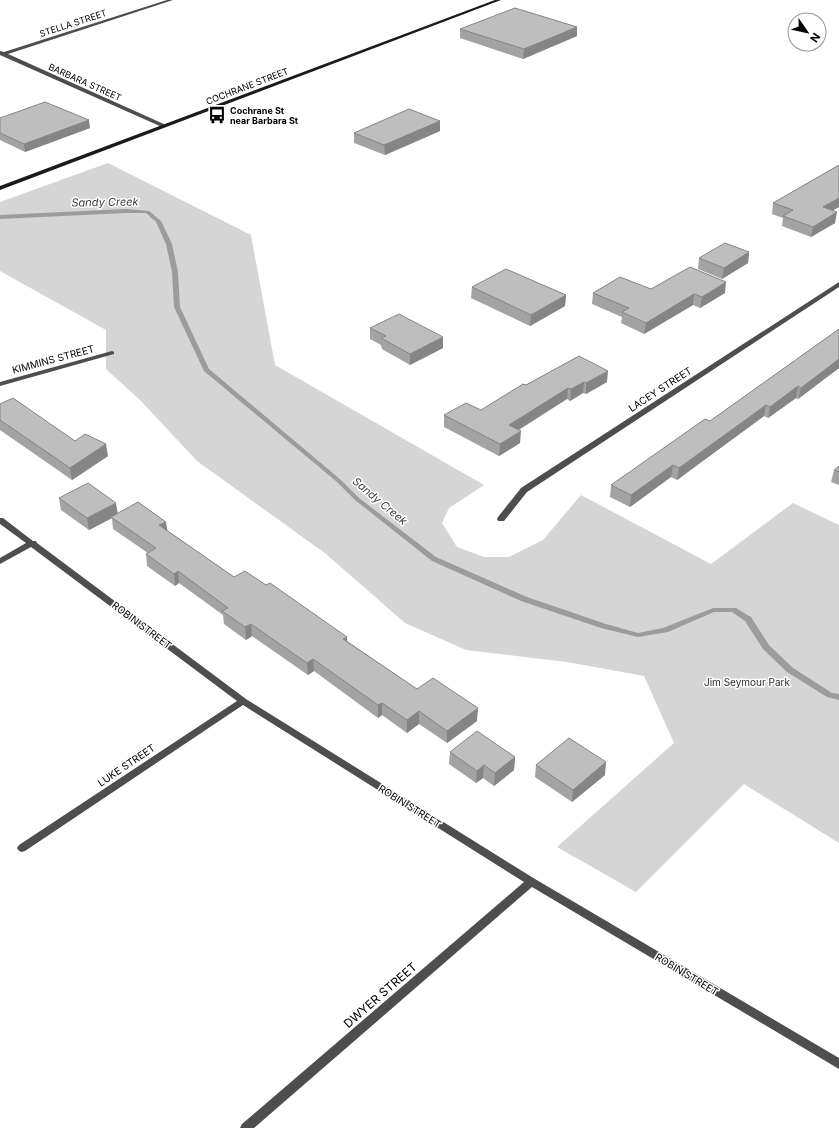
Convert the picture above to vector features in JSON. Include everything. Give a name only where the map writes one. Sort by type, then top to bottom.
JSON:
[{"type":"street","name":"STELLA STREET","points":[[1,53],[171,0]]},
{"type":"street","name":"COCHRANE STREET","points":[[0,188],[499,0]]},
{"type":"street","name":"BARBARA STREET","points":[[1,53],[164,126]]},
{"type":"street","name":"LACEY STREET","points":[[501,519],[524,490],[839,284]]},
{"type":"street","name":"KIMMINS STREET","points":[[0,384],[112,353]]},
{"type":"street","name":"ROBIN STREET","points":[[0,520],[243,701],[531,882],[839,1064]]},
{"type":"street","points":[[0,561],[33,544]]},
{"type":"street","name":"LUKE STREET","points":[[22,848],[243,701]]},
{"type":"street","name":"DWYER STREET","points":[[246,1128],[531,882]]},
{"type":"green space","name":"Jim Seymour Park","points":[[108,163],[251,235],[275,365],[484,485],[449,508],[442,523],[457,547],[484,557],[509,557],[543,540],[581,495],[711,564],[793,503],[839,525],[839,843],[744,784],[636,892],[557,847],[674,743],[644,676],[567,662],[466,650],[405,623],[326,554],[197,461],[141,401],[106,369],[106,330],[0,271],[0,202]]},
{"type":"building","points":[[515,8],[577,27],[524,49],[460,29]]},
{"type":"building","points":[[45,102],[89,120],[24,144],[0,133],[0,118]]},
{"type":"building","points":[[409,109],[440,121],[384,145],[354,133]]},
{"type":"building","points":[[839,165],[839,198],[823,207],[837,212],[813,227],[783,216],[793,210],[773,203]]},
{"type":"building","points":[[725,243],[749,252],[724,268],[699,258]]},
{"type":"building","points":[[690,267],[726,282],[702,297],[694,294],[646,323],[622,312],[629,308],[593,293],[620,277],[651,289]]},
{"type":"building","points":[[506,269],[566,295],[531,315],[472,287]]},
{"type":"building","points":[[399,314],[443,337],[410,354],[381,338],[386,336],[370,328]]},
{"type":"building","points":[[839,329],[839,359],[801,388],[798,386],[770,407],[766,405],[679,468],[673,465],[631,495],[611,485],[705,419],[710,421]]},
{"type":"building","points":[[579,356],[608,371],[586,383],[584,382],[571,389],[568,388],[509,425],[521,431],[500,444],[444,415],[466,403],[481,410],[523,384],[526,385]]},
{"type":"building","points":[[13,398],[75,441],[85,434],[106,444],[70,468],[0,420],[0,404]]},
{"type":"building","points":[[839,466],[839,472],[834,470]]},
{"type":"building","points":[[88,483],[116,503],[87,518],[59,498]]},
{"type":"building","points":[[138,502],[166,522],[159,525],[234,577],[245,571],[266,585],[270,583],[347,637],[343,639],[417,689],[433,678],[478,708],[447,731],[419,711],[407,720],[382,703],[378,705],[313,659],[307,663],[251,624],[245,627],[222,611],[228,608],[178,571],[174,574],[146,554],[156,548],[111,517]]},
{"type":"building","points":[[477,731],[515,757],[495,773],[484,765],[477,771],[450,752]]},
{"type":"building","points":[[569,738],[606,762],[573,790],[536,765]]},
{"type":"waterway","name":"Sandy Creek","points":[[0,217],[126,211],[147,212],[158,221],[169,244],[175,272],[177,307],[206,370],[339,481],[357,499],[434,559],[524,599],[604,626],[638,635],[665,630],[713,610],[733,610],[748,619],[766,647],[790,670],[830,695],[839,697]]},
{"type":"place","name":"Cochrane St near Barbara St","points":[[217,115]]}]
